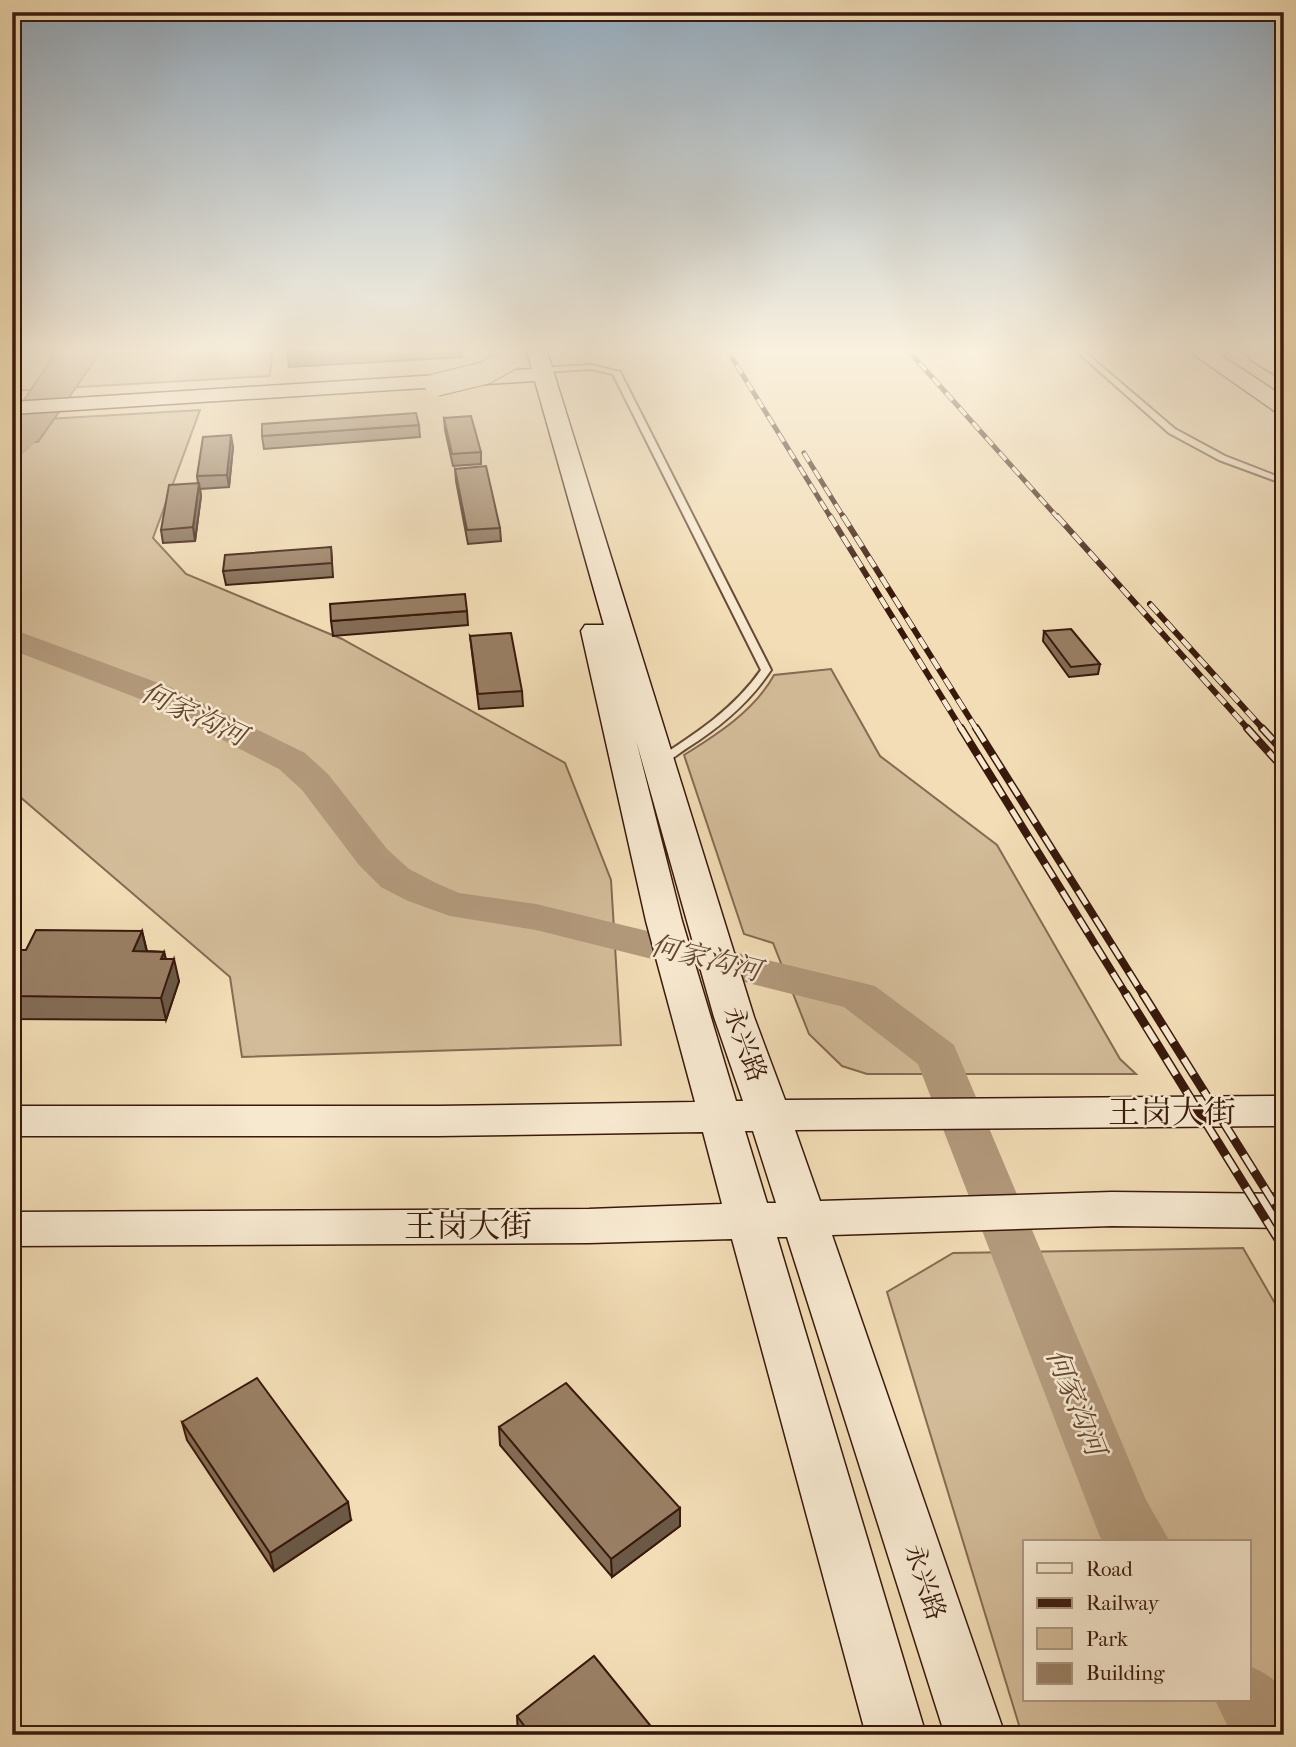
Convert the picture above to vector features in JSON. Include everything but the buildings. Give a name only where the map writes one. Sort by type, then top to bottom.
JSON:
[{"type":"main road","name":"永兴路","points":[[548,430],[664,921],[897,1735]]},
{"type":"main road","name":"永兴路","points":[[553,430],[734,1017],[771,1115],[802,1217],[828,1286],[975,1735]]},
{"type":"main road","name":"王岗大街","points":[[771,1115],[1284,1111]]},
{"type":"main road","points":[[12,1121],[771,1115]]},
{"type":"main road","name":"王岗大街","points":[[12,1229],[575,1226],[1112,1209],[1284,1211]]},
{"type":"lane","points":[[645,430],[766,670],[743,700],[713,726],[657,763]]},
{"type":"lane","points":[[1170,430],[1222,458],[1284,482]]},
{"type":"green space","points":[[12,430],[193,430],[153,538],[186,574],[342,639],[565,763],[611,880],[621,1045],[242,1057],[230,977],[12,790]]},
{"type":"green space","points":[[831,669],[880,756],[997,845],[1120,1059],[1136,1074],[867,1074],[842,1066],[809,1034],[773,943],[744,934],[684,755],[746,710],[774,675]]},
{"type":"green space","points":[[1243,1248],[1284,1319],[1284,1735],[1022,1735],[887,1292],[953,1253]]},
{"type":"shaded area","points":[[12,430],[47,430],[38,442],[12,442]]},
{"type":"waterway","name":"何家沟河","points":[[12,451],[28,437],[32,430]]},
{"type":"waterway","name":"何家沟河","points":[[12,639],[160,695],[292,761],[315,782],[373,857],[395,878],[422,892],[450,904],[536,917],[859,996],[938,1056],[1122,1517],[1138,1540]]},
{"type":"waterway","name":"何家沟河","points":[[1250,1701],[1274,1735]]},
{"type":"railway","points":[[776,430],[831,518]]},
{"type":"railway","points":[[979,430],[1058,518]]},
{"type":"railway","points":[[804,453],[844,518]]},
{"type":"railway","points":[[830,516],[962,730]]},
{"type":"railway","points":[[843,516],[977,730]]},
{"type":"railway","points":[[1057,516],[1249,730]]},
{"type":"railway","points":[[1150,604],[1264,730]]},
{"type":"railway","points":[[961,728],[1127,996]]},
{"type":"railway","points":[[976,728],[1144,996]]},
{"type":"railway","points":[[1247,728],[1284,769]]},
{"type":"railway","points":[[1262,728],[1284,752]]},
{"type":"railway","points":[[1126,994],[1284,1249]]},
{"type":"railway","points":[[1143,994],[1284,1219]]}]
